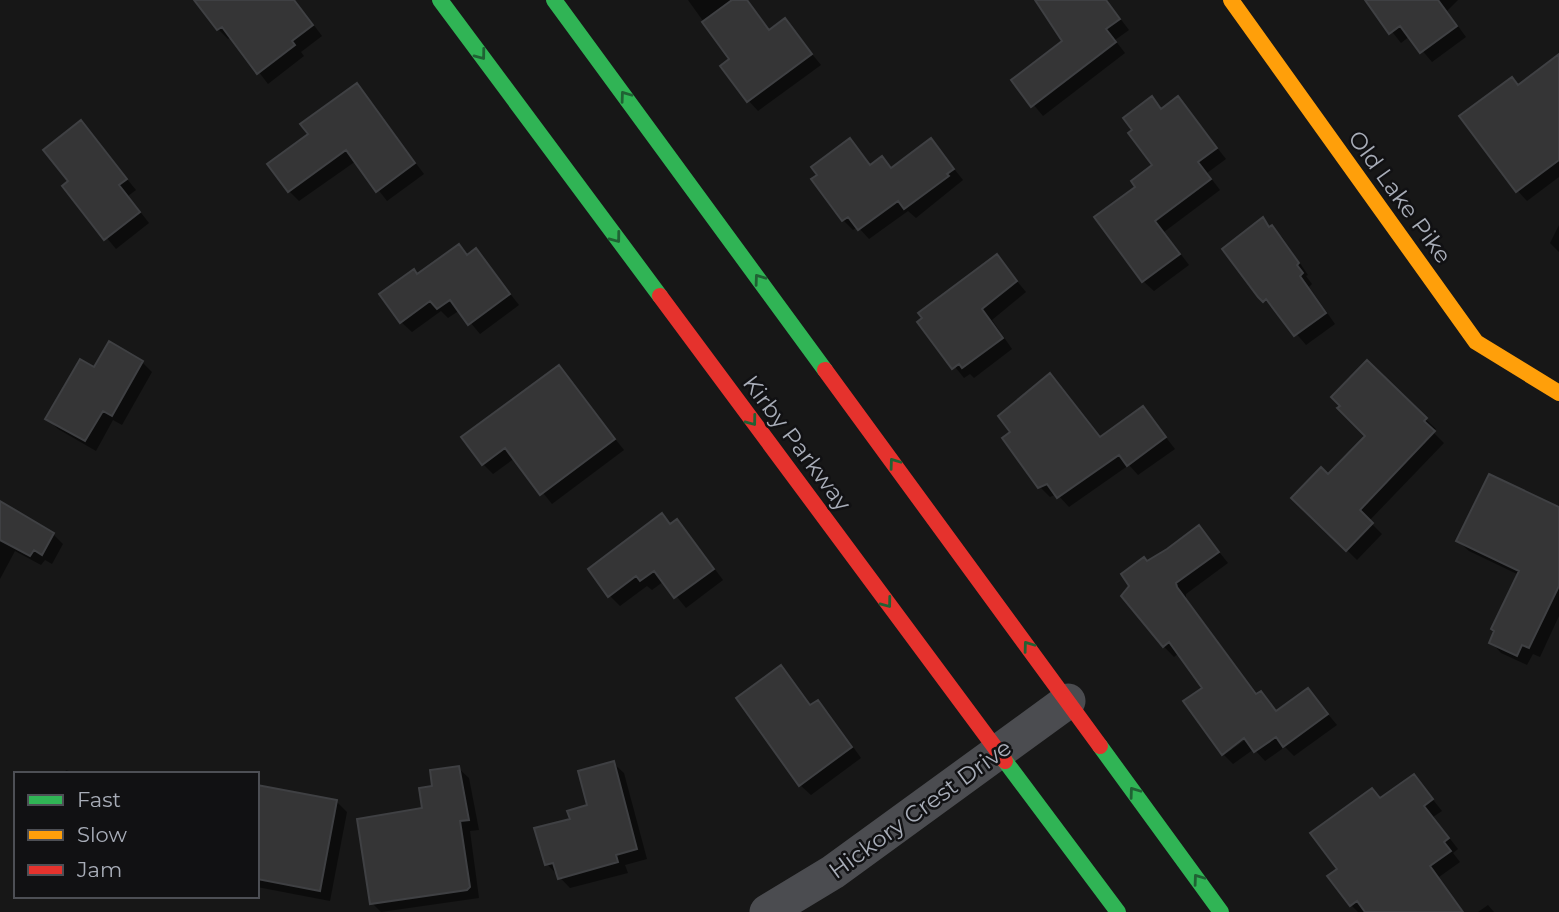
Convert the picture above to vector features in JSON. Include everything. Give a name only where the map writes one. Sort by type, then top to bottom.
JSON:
[{"type":"main road","name":"Kirby Parkway","points":[[440,0],[1118,912]]},
{"type":"main road","points":[[554,0],[1222,912]]},
{"type":"main road","name":"Old Lake Pike","points":[[1231,0],[1476,342],[1559,393]]},
{"type":"street","name":"Hickory Crest Drive","points":[[768,912],[833,872],[1069,701]]},
{"type":"building","points":[[194,0],[294,0],[313,25],[292,41],[295,45],[257,74],[222,27],[217,30]]},
{"type":"building","points":[[732,0],[747,0],[769,30],[785,18],[812,54],[747,102],[720,66],[729,59],[702,22]]},
{"type":"building","points":[[1035,0],[1106,0],[1120,19],[1106,29],[1116,42],[1031,107],[1011,80],[1062,41]]},
{"type":"building","points":[[1365,0],[1438,0],[1457,26],[1420,53],[1400,26],[1389,34]]},
{"type":"building","points":[[1559,54],[1559,160],[1516,192],[1459,116],[1512,77],[1518,85]]},
{"type":"building","points":[[357,83],[415,163],[376,192],[346,150],[288,192],[267,164],[308,134],[300,124]]},
{"type":"building","points":[[1152,96],[1161,109],[1178,96],[1217,148],[1198,162],[1211,179],[1155,221],[1180,254],[1142,282],[1094,217],[1135,187],[1131,181],[1152,165],[1128,133],[1132,130],[1123,118]]},
{"type":"building","points":[[81,120],[127,179],[119,185],[140,212],[104,240],[62,186],[68,181],[43,150]]},
{"type":"building","points":[[850,138],[870,165],[882,156],[891,168],[931,138],[954,169],[947,174],[949,176],[904,209],[898,201],[858,230],[848,217],[842,221],[811,179],[817,175],[811,167]]},
{"type":"building","points":[[1263,217],[1269,227],[1272,225],[1299,263],[1297,265],[1303,273],[1300,276],[1326,313],[1294,336],[1266,299],[1263,302],[1258,297],[1222,249]]},
{"type":"building","points":[[459,244],[467,255],[476,248],[510,294],[468,325],[450,300],[437,309],[430,301],[400,323],[379,294],[414,269],[417,274]]},
{"type":"building","points":[[997,254],[1017,281],[982,309],[1003,338],[962,368],[959,364],[952,369],[917,322],[922,318],[918,313]]},
{"type":"building","points":[[109,341],[143,361],[112,416],[103,411],[85,441],[45,419],[80,359],[94,367]]},
{"type":"building","points":[[1367,360],[1427,418],[1424,421],[1435,431],[1360,510],[1373,523],[1346,551],[1291,498],[1321,467],[1328,474],[1365,436],[1337,408],[1340,406],[1331,397]]},
{"type":"building","points":[[559,365],[615,439],[540,495],[505,448],[482,465],[461,437]]},
{"type":"building","points":[[1050,373],[1100,437],[1143,406],[1166,437],[1127,466],[1119,455],[1057,498],[1047,484],[1038,488],[1002,438],[1010,432],[998,416]]},
{"type":"building","points":[[1489,474],[1559,507],[1559,586],[1529,648],[1522,645],[1517,656],[1489,643],[1494,631],[1491,629],[1519,571],[1456,541]]},
{"type":"building","points":[[0,501],[54,533],[42,555],[34,550],[30,556],[0,540]]},
{"type":"building","points":[[662,513],[670,524],[677,519],[714,569],[674,598],[654,571],[640,581],[636,576],[608,597],[588,569]]},
{"type":"building","points":[[1199,525],[1219,552],[1176,583],[1177,587],[1256,694],[1261,691],[1276,711],[1308,688],[1328,714],[1283,747],[1276,737],[1254,752],[1244,738],[1222,755],[1183,701],[1202,688],[1169,642],[1163,647],[1121,596],[1129,586],[1121,574],[1144,557],[1147,561],[1167,549]]},
{"type":"building","points":[[781,665],[810,705],[818,700],[852,747],[799,786],[736,698]]},
{"type":"building","points":[[614,761],[637,849],[616,855],[618,862],[558,879],[553,863],[545,865],[534,828],[570,819],[567,811],[587,805],[578,771]]},
{"type":"building","points":[[459,766],[469,820],[460,821],[470,887],[467,890],[370,904],[357,819],[422,808],[419,788],[432,786],[430,770]]},
{"type":"building","points":[[1414,774],[1433,799],[1424,806],[1449,838],[1444,842],[1451,851],[1430,866],[1463,912],[1365,912],[1357,901],[1350,906],[1327,876],[1337,869],[1310,833],[1372,788],[1380,798]]},
{"type":"building","points":[[259,785],[337,800],[320,891],[259,879]]},
{"type":"traffic: fast","points":[[440,0],[660,296]]},
{"type":"traffic: fast","points":[[554,0],[825,370]]},
{"type":"traffic: fast","points":[[1100,746],[1221,912]]},
{"type":"traffic: fast","points":[[1005,761],[1118,912]]},
{"type":"traffic: slow","points":[[1231,0],[1476,342],[1559,393]]},
{"type":"traffic: jam","points":[[660,296],[1005,761]]},
{"type":"traffic: jam","points":[[825,370],[1100,746]]}]
